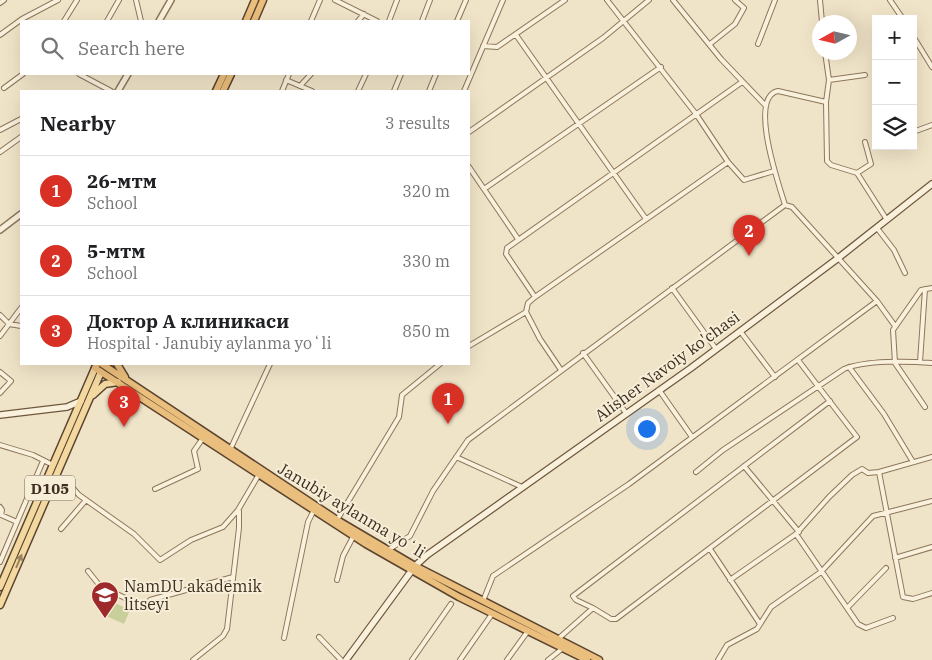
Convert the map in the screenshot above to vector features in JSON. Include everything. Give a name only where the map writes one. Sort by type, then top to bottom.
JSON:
[{"type":"highway","points":[[246,20],[255,0]]},
{"type":"highway","points":[[254,20],[263,0]]},
{"type":"highway","points":[[216,90],[224,75]]},
{"type":"highway","points":[[223,90],[231,75]]},
{"type":"highway","points":[[118,365],[128,380]]},
{"type":"highway","name":"Janubiy aylanma yoʻli","points":[[100,366],[128,380],[258,476],[353,537],[599,660]]},
{"type":"highway","name":"Janubiy aylanma yoʻli","points":[[100,366],[118,382],[203,438],[388,550],[413,568],[492,614],[587,660]]},
{"type":"main road","name":"Alisher Navoiy ko'chasi","points":[[346,660],[413,568],[427,555],[716,349],[837,259],[932,184]]},
{"type":"main road","name":"D105","points":[[0,605],[89,400],[100,366]]},
{"type":"main road","name":"D105","points":[[0,587],[81,400],[100,366]]},
{"type":"main road","points":[[89,400],[101,386],[118,382]]},
{"type":"main road","points":[[0,415],[67,407],[81,400]]},
{"type":"street","points":[[0,3],[4,0]]},
{"type":"street","points":[[21,20],[58,0]]},
{"type":"street","points":[[65,20],[77,0]]},
{"type":"street","points":[[108,20],[119,0]]},
{"type":"street","points":[[136,0],[141,20]]},
{"type":"street","points":[[160,20],[171,0]]},
{"type":"street","points":[[311,20],[320,0]]},
{"type":"street","points":[[335,0],[375,20]]},
{"type":"street","points":[[389,20],[396,0]]},
{"type":"street","points":[[422,20],[430,0]]},
{"type":"street","points":[[457,20],[466,0]]},
{"type":"street","points":[[464,90],[503,0]]},
{"type":"street","points":[[483,46],[498,47],[565,0]]},
{"type":"street","points":[[607,0],[661,67],[696,114],[728,162],[744,180],[774,171]]},
{"type":"street","points":[[470,131],[623,22],[649,0]]},
{"type":"street","points":[[673,0],[742,82],[765,105]]},
{"type":"street","points":[[710,44],[739,19],[744,8],[735,0]]},
{"type":"street","points":[[758,44],[775,0]]},
{"type":"street","points":[[820,0],[821,15]]},
{"type":"street","points":[[890,0],[900,15]]},
{"type":"street","points":[[359,20],[364,14]]},
{"type":"street","points":[[0,35],[20,20]]},
{"type":"street","points":[[516,35],[646,219]]},
{"type":"street","points":[[917,43],[932,67]]},
{"type":"street","points":[[826,60],[829,80],[826,102],[827,160],[831,165],[857,173],[886,220]]},
{"type":"street","points":[[470,64],[475,66]]},
{"type":"street","points":[[484,189],[661,67]]},
{"type":"street","points":[[4,88],[22,75]]},
{"type":"street","points":[[81,75],[109,90]]},
{"type":"street","points":[[119,90],[127,75]]},
{"type":"street","points":[[282,90],[288,75]]},
{"type":"street","points":[[300,86],[310,75]]},
{"type":"street","points":[[358,90],[366,75]]},
{"type":"street","points":[[394,90],[401,75]]},
{"type":"street","points":[[429,90],[436,75]]},
{"type":"street","points":[[829,80],[865,75]]},
{"type":"street","points":[[286,80],[310,90]]},
{"type":"street","points":[[535,297],[505,252],[507,248],[613,171],[742,82]]},
{"type":"street","points":[[826,102],[778,91],[770,96],[765,105],[768,142],[774,171],[785,205],[792,208],[877,301],[895,326]]},
{"type":"street","points":[[0,130],[20,120]]},
{"type":"street","points":[[917,131],[932,125]]},
{"type":"street","points":[[0,152],[20,139]]},
{"type":"street","points":[[857,173],[871,164],[865,142]]},
{"type":"street","points":[[561,370],[540,339],[526,312],[528,303],[728,162]]},
{"type":"street","points":[[470,168],[518,239]]},
{"type":"street","points":[[388,550],[410,536],[433,491],[468,440],[785,205]]},
{"type":"street","points":[[0,230],[20,215]]},
{"type":"street","points":[[877,228],[894,250],[905,273]]},
{"type":"street","points":[[672,288],[716,349]]},
{"type":"street","points":[[925,407],[894,363],[893,330],[919,292],[932,288]]},
{"type":"street","points":[[920,362],[925,289]]},
{"type":"street","points":[[482,602],[493,576],[628,484],[877,301]]},
{"type":"street","points":[[0,336],[20,309]]},
{"type":"street","points":[[470,345],[526,312]]},
{"type":"street","points":[[0,316],[9,324],[20,326]]},
{"type":"street","points":[[739,331],[775,377]]},
{"type":"street","points":[[583,353],[626,413]]},
{"type":"street","points":[[798,360],[819,386],[857,437],[616,619],[611,619],[576,600],[574,596],[830,401]]},
{"type":"street","points":[[696,472],[723,450],[849,367],[894,363],[932,363]]},
{"type":"street","points":[[228,452],[270,365]]},
{"type":"street","points":[[337,520],[399,417],[401,397],[439,365]]},
{"type":"street","points":[[849,367],[884,414],[913,462]]},
{"type":"street","points":[[0,372],[11,381],[0,393]]},
{"type":"street","points":[[659,390],[692,437]]},
{"type":"street","points":[[155,489],[198,469],[194,452],[203,438]]},
{"type":"street","points":[[0,445],[33,455],[53,465]]},
{"type":"street","points":[[456,457],[522,487]]},
{"type":"street","points":[[730,580],[798,533],[852,475],[861,469],[868,473],[879,472],[932,457]]},
{"type":"street","points":[[0,562],[42,460]]},
{"type":"street","points":[[744,466],[798,533],[821,572],[862,627],[893,618]]},
{"type":"street","points":[[879,472],[904,598],[913,599],[932,593]]},
{"type":"street","points":[[54,479],[70,486],[86,500],[134,534],[160,560],[191,540],[223,527],[238,510],[258,476]]},
{"type":"street","points":[[61,529],[86,500]]},
{"type":"street","points":[[718,660],[728,645],[753,632],[771,608],[821,572],[876,514],[886,514],[932,501]]},
{"type":"street","points":[[0,507],[2,509],[0,515],[17,522]]},
{"type":"street","points":[[193,660],[226,631],[239,528],[238,510]]},
{"type":"street","points":[[284,638],[308,522],[313,512]]},
{"type":"street","points":[[338,580],[343,556],[353,537]]},
{"type":"street","points":[[895,558],[932,547]]},
{"type":"street","points":[[710,549],[760,624]]},
{"type":"street","points":[[847,608],[886,568]]},
{"type":"street","points":[[88,571],[100,586],[144,608],[148,606],[150,600],[233,577]]},
{"type":"street","points":[[412,660],[451,604]]},
{"type":"street","points":[[558,639],[593,608]]},
{"type":"street","points":[[460,660],[492,614]]},
{"type":"street","points":[[507,660],[528,631]]},
{"type":"street","points":[[319,637],[341,660]]},
{"type":"street","points":[[548,660],[563,648]]},
{"type":"green space","points":[[107,599],[130,610],[124,624],[100,613]]},
{"type":"place","name":"5-мтм","points":[[749,256]]},
{"type":"place","name":"26-мтм","points":[[448,424]]},
{"type":"place","name":"Доктор А клиникаси","points":[[124,427]]},
{"type":"place","name":"NamDU akademik litseyi","points":[[105,619]]}]
